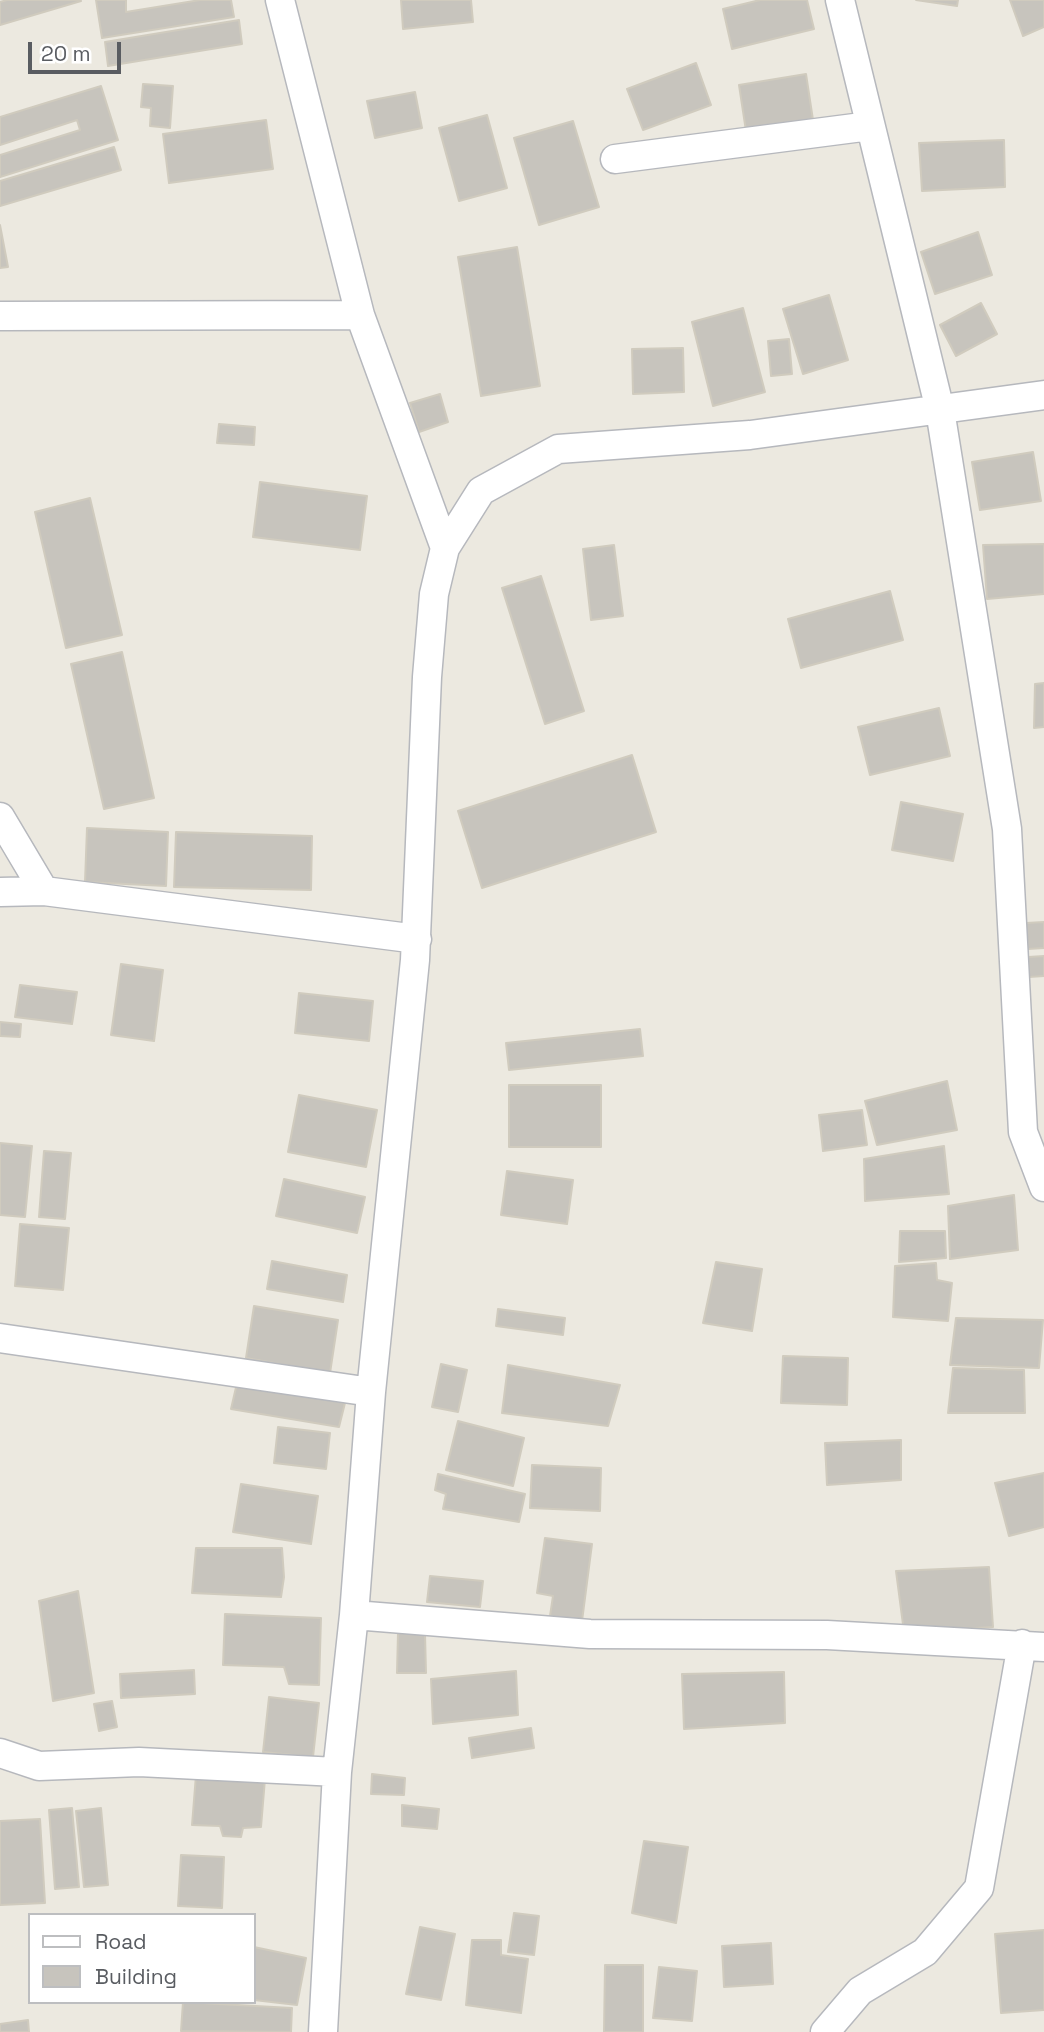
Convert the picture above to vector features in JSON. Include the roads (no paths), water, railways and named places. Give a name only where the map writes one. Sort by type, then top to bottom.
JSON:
[{"type":"street","points":[[280,0],[360,315],[445,548]]},
{"type":"street","points":[[840,0],[940,410],[1007,829],[1023,1132],[1044,1187]]},
{"type":"street","points":[[615,159],[870,126]]},
{"type":"street","points":[[0,316],[360,315]]},
{"type":"street","points":[[323,2032],[337,1772],[354,1615],[371,1392],[417,939],[427,677],[434,594],[445,548],[481,491],[558,449],[750,435],[1044,395]]},
{"type":"street","points":[[0,817],[44,891]]},
{"type":"street","points":[[0,892],[44,891],[417,939]]},
{"type":"street","points":[[0,1338],[371,1392]]},
{"type":"street","points":[[354,1615],[590,1634],[827,1635],[1033,1645],[979,1888],[925,1952],[860,1991],[825,2032]]},
{"type":"street","points":[[0,1753],[39,1766],[139,1762],[337,1772]]}]
